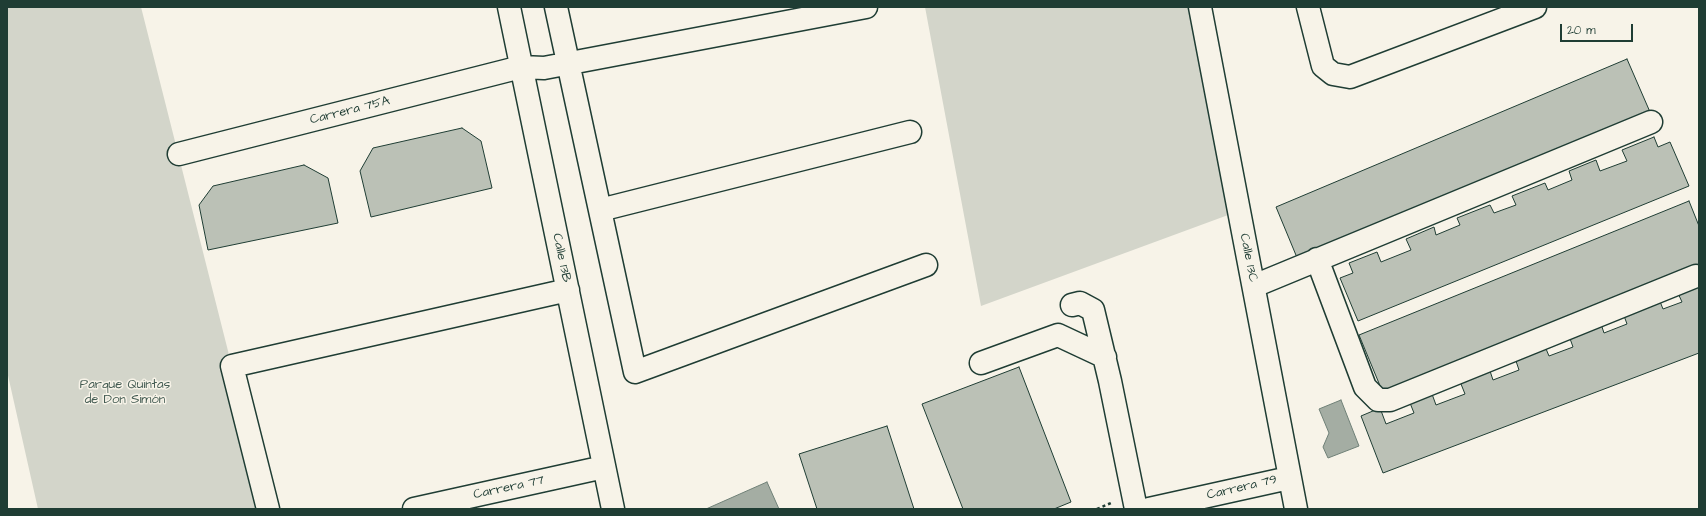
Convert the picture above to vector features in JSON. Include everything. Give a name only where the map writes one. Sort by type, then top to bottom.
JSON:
[{"type":"street","name":"Calle 13B","points":[[509,7],[613,509]]},
{"type":"street","points":[[556,7],[635,372],[926,265]]},
{"type":"street","name":"Carrera 75A","points":[[178,154],[521,67],[544,68],[866,7]]},
{"type":"street","name":"Calle 13C","points":[[1200,7],[1296,509]]},
{"type":"street","points":[[1308,7],[1322,66],[1334,74],[1350,76],[1535,7]]},
{"type":"street","points":[[1254,286],[1651,122]]},
{"type":"street","points":[[600,210],[910,132]]},
{"type":"street","points":[[1317,259],[1366,387],[1378,400],[1390,400],[1696,276]]},
{"type":"street","points":[[268,509],[232,366],[568,290]]},
{"type":"street","points":[[1072,305],[1080,302],[1093,310],[1105,357],[1136,509]]},
{"type":"street","points":[[981,363],[1058,335],[1105,357]]},
{"type":"street","name":"Carrera 77","points":[[414,509],[604,467]]},
{"type":"street","name":"Carrera 79","points":[[1149,509],[1289,478]]},
{"type":"green space","name":"Parque Quintas de Don Simón","points":[[7,7],[141,7],[268,509],[38,509],[7,371]]},
{"type":"green space","points":[[925,7],[1200,7],[1239,211],[981,306]]},
{"type":"shaded area","points":[[1341,400],[1359,446],[1328,458],[1323,447],[1329,433],[1319,409]]},
{"type":"shaded area","points":[[767,482],[779,509],[706,509]]},
{"type":"building","points":[[1627,59],[1650,112],[1298,260],[1276,207]]},
{"type":"building","points":[[462,128],[481,141],[492,188],[371,217],[360,171],[373,148]]},
{"type":"building","points":[[1654,137],[1658,147],[1670,142],[1689,186],[1358,321],[1340,278],[1353,273],[1349,263],[1377,252],[1381,262],[1411,250],[1406,239],[1434,227],[1436,235],[1460,225],[1457,218],[1490,205],[1494,213],[1516,205],[1512,196],[1545,183],[1548,190],[1572,180],[1569,171],[1596,160],[1600,171],[1627,161],[1622,150]]},
{"type":"building","points":[[304,165],[328,178],[338,223],[208,250],[199,205],[213,186]]},
{"type":"building","points":[[1689,201],[1699,226],[1699,265],[1383,393],[1359,335]]},
{"type":"building","points":[[1699,283],[1699,353],[1383,473],[1361,416],[1380,408],[1386,424],[1414,413],[1410,403],[1432,394],[1436,405],[1465,394],[1459,379],[1489,368],[1493,380],[1519,370],[1514,355],[1544,344],[1549,356],[1573,347],[1568,333],[1600,321],[1604,333],[1627,324],[1623,313],[1659,299],[1663,309],[1682,302],[1677,291]]},
{"type":"building","points":[[1019,367],[1071,502],[1054,509],[963,509],[922,404]]},
{"type":"building","points":[[887,426],[914,509],[817,509],[799,454]]}]
